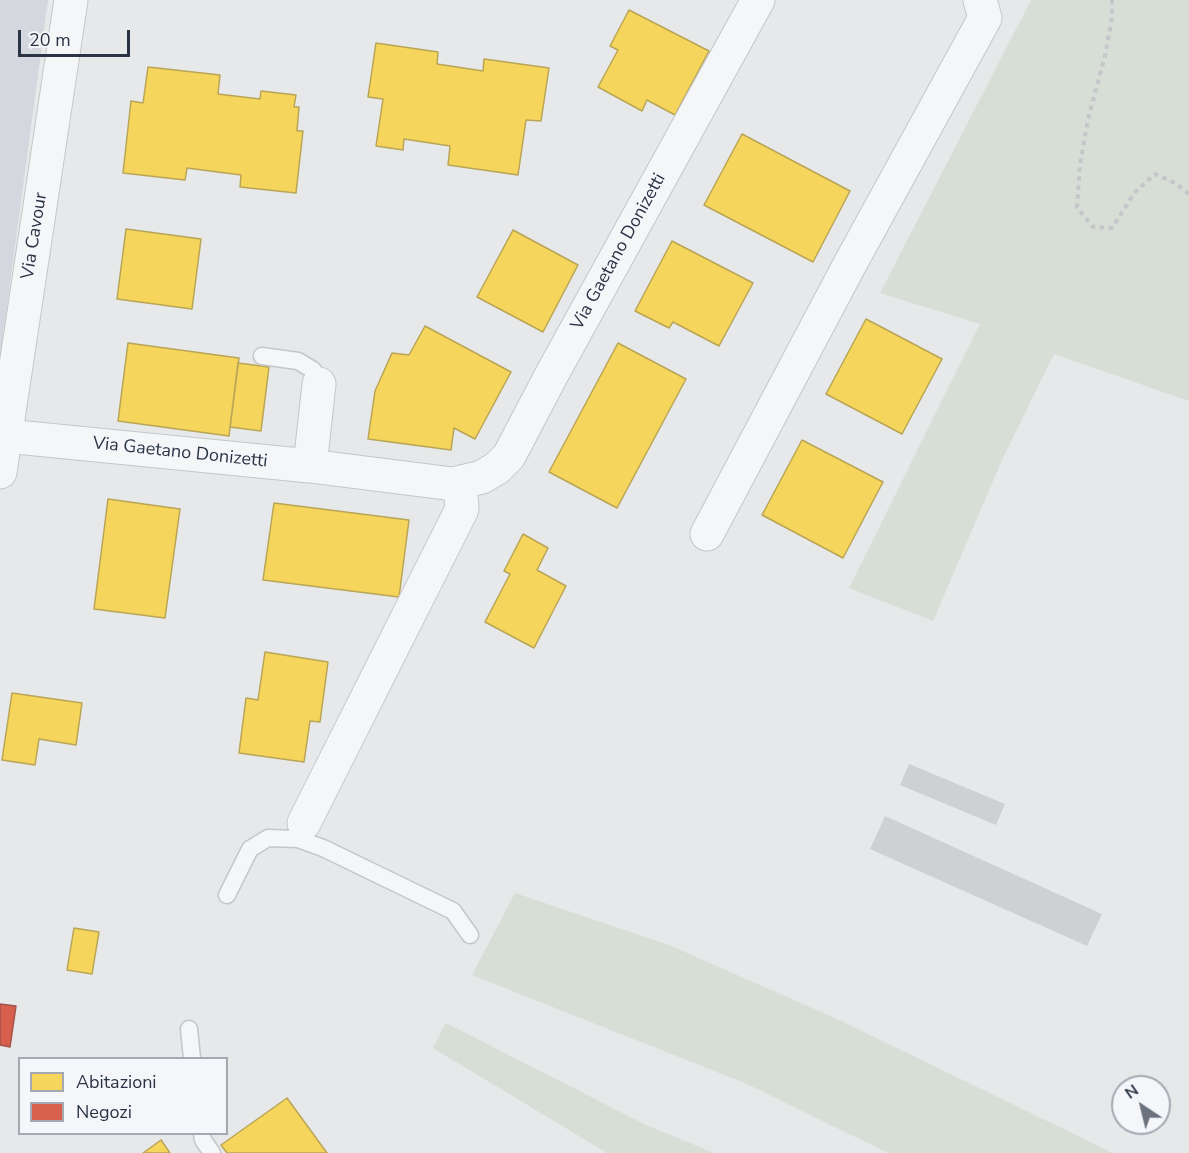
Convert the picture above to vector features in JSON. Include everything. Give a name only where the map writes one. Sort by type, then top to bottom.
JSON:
[{"type":"street","name":"Via Cavour","points":[[0,472],[71,0]]},
{"type":"street","name":"Via Gaetano Donizetti","points":[[6,436],[310,466],[453,484],[482,477],[497,468],[509,456],[758,0]]},
{"type":"street","points":[[707,534],[855,253],[984,18],[983,5],[980,0]]},
{"type":"street","points":[[310,466],[319,384]]},
{"type":"street","points":[[301,831],[462,509],[460,483]]},
{"type":"lane","points":[[262,356],[298,361],[313,370],[319,384]]},
{"type":"lane","points":[[226,895],[250,849],[268,838],[301,831],[323,848],[453,910],[470,935]]},
{"type":"lane","points":[[189,1029],[192,1057]]},
{"type":"lane","points":[[202,1135],[212,1153]]},
{"type":"path","points":[[1112,0],[1112,18],[1105,56],[1088,119],[1080,165],[1077,207],[1093,227],[1112,228],[1134,192],[1155,174],[1175,183],[1189,194]]},
{"type":"shaded area","points":[[0,0],[48,0],[0,358]]},
{"type":"shaded area","points":[[1031,0],[1189,0],[1189,401],[1054,354],[1002,460],[933,621],[849,588],[980,324],[880,293]]},
{"type":"shaded area","points":[[515,893],[669,945],[837,1019],[1113,1153],[888,1153],[747,1084],[472,975]]},
{"type":"shaded area","points":[[446,1023],[644,1124],[714,1153],[607,1153],[433,1048]]},
{"type":"building: Abitazioni","points":[[629,10],[709,51],[675,115],[647,100],[642,111],[598,87],[618,50],[610,46]]},
{"type":"building: Abitazioni","points":[[376,43],[438,52],[437,64],[483,71],[484,59],[549,68],[541,121],[526,120],[518,175],[448,165],[450,146],[404,139],[403,150],[376,146],[383,99],[368,97]]},
{"type":"building: Abitazioni","points":[[148,67],[220,75],[218,94],[260,99],[261,91],[296,95],[294,107],[299,107],[297,131],[303,131],[296,193],[240,187],[241,175],[187,168],[185,180],[123,173],[131,101],[143,103]]},
{"type":"building: Abitazioni","points":[[742,134],[850,191],[813,262],[704,205]]},
{"type":"building: Abitazioni","points":[[126,229],[201,239],[192,309],[117,299]]},
{"type":"building: Abitazioni","points":[[513,230],[578,265],[543,332],[477,297]]},
{"type":"building: Abitazioni","points":[[672,241],[753,283],[719,346],[673,322],[669,328],[635,311]]},
{"type":"building: Abitazioni","points":[[866,319],[942,359],[902,434],[826,394]]},
{"type":"building: Abitazioni","points":[[425,326],[511,372],[475,439],[454,428],[451,450],[368,439],[375,391],[392,353],[409,355]]},
{"type":"building: Abitazioni","points":[[128,343],[239,358],[229,436],[118,421]]},
{"type":"building: Abitazioni","points":[[618,343],[686,379],[617,508],[549,472]]},
{"type":"building: Abitazioni","points":[[238,363],[269,367],[261,431],[230,427]]},
{"type":"building: Abitazioni","points":[[802,440],[883,482],[843,558],[762,515]]},
{"type":"building: Abitazioni","points":[[108,499],[180,509],[165,618],[94,609]]},
{"type":"building: Abitazioni","points":[[274,503],[409,520],[399,597],[263,580]]},
{"type":"building: Abitazioni","points":[[523,534],[548,548],[537,570],[566,586],[534,648],[485,622],[510,574],[504,571]]},
{"type":"building: Abitazioni","points":[[265,652],[328,662],[320,722],[310,721],[304,762],[239,753],[246,698],[258,700]]},
{"type":"building: Abitazioni","points":[[12,693],[82,703],[76,745],[39,739],[35,765],[2,760]]},
{"type":"building: Abitazioni","points":[[74,928],[99,932],[92,974],[67,970]]},
{"type":"building: Abitazioni","points":[[287,1098],[327,1153],[227,1153],[221,1145]]},
{"type":"building: Abitazioni","points":[[161,1140],[170,1153],[143,1153]]},
{"type":"building: Negozi","points":[[0,1004],[16,1006],[10,1047],[0,1045]]},
{"type":"building: Altro","points":[[909,764],[1005,804],[996,825],[900,785]]},
{"type":"building: Altro","points":[[885,816],[1102,914],[1087,946],[870,849]]}]
